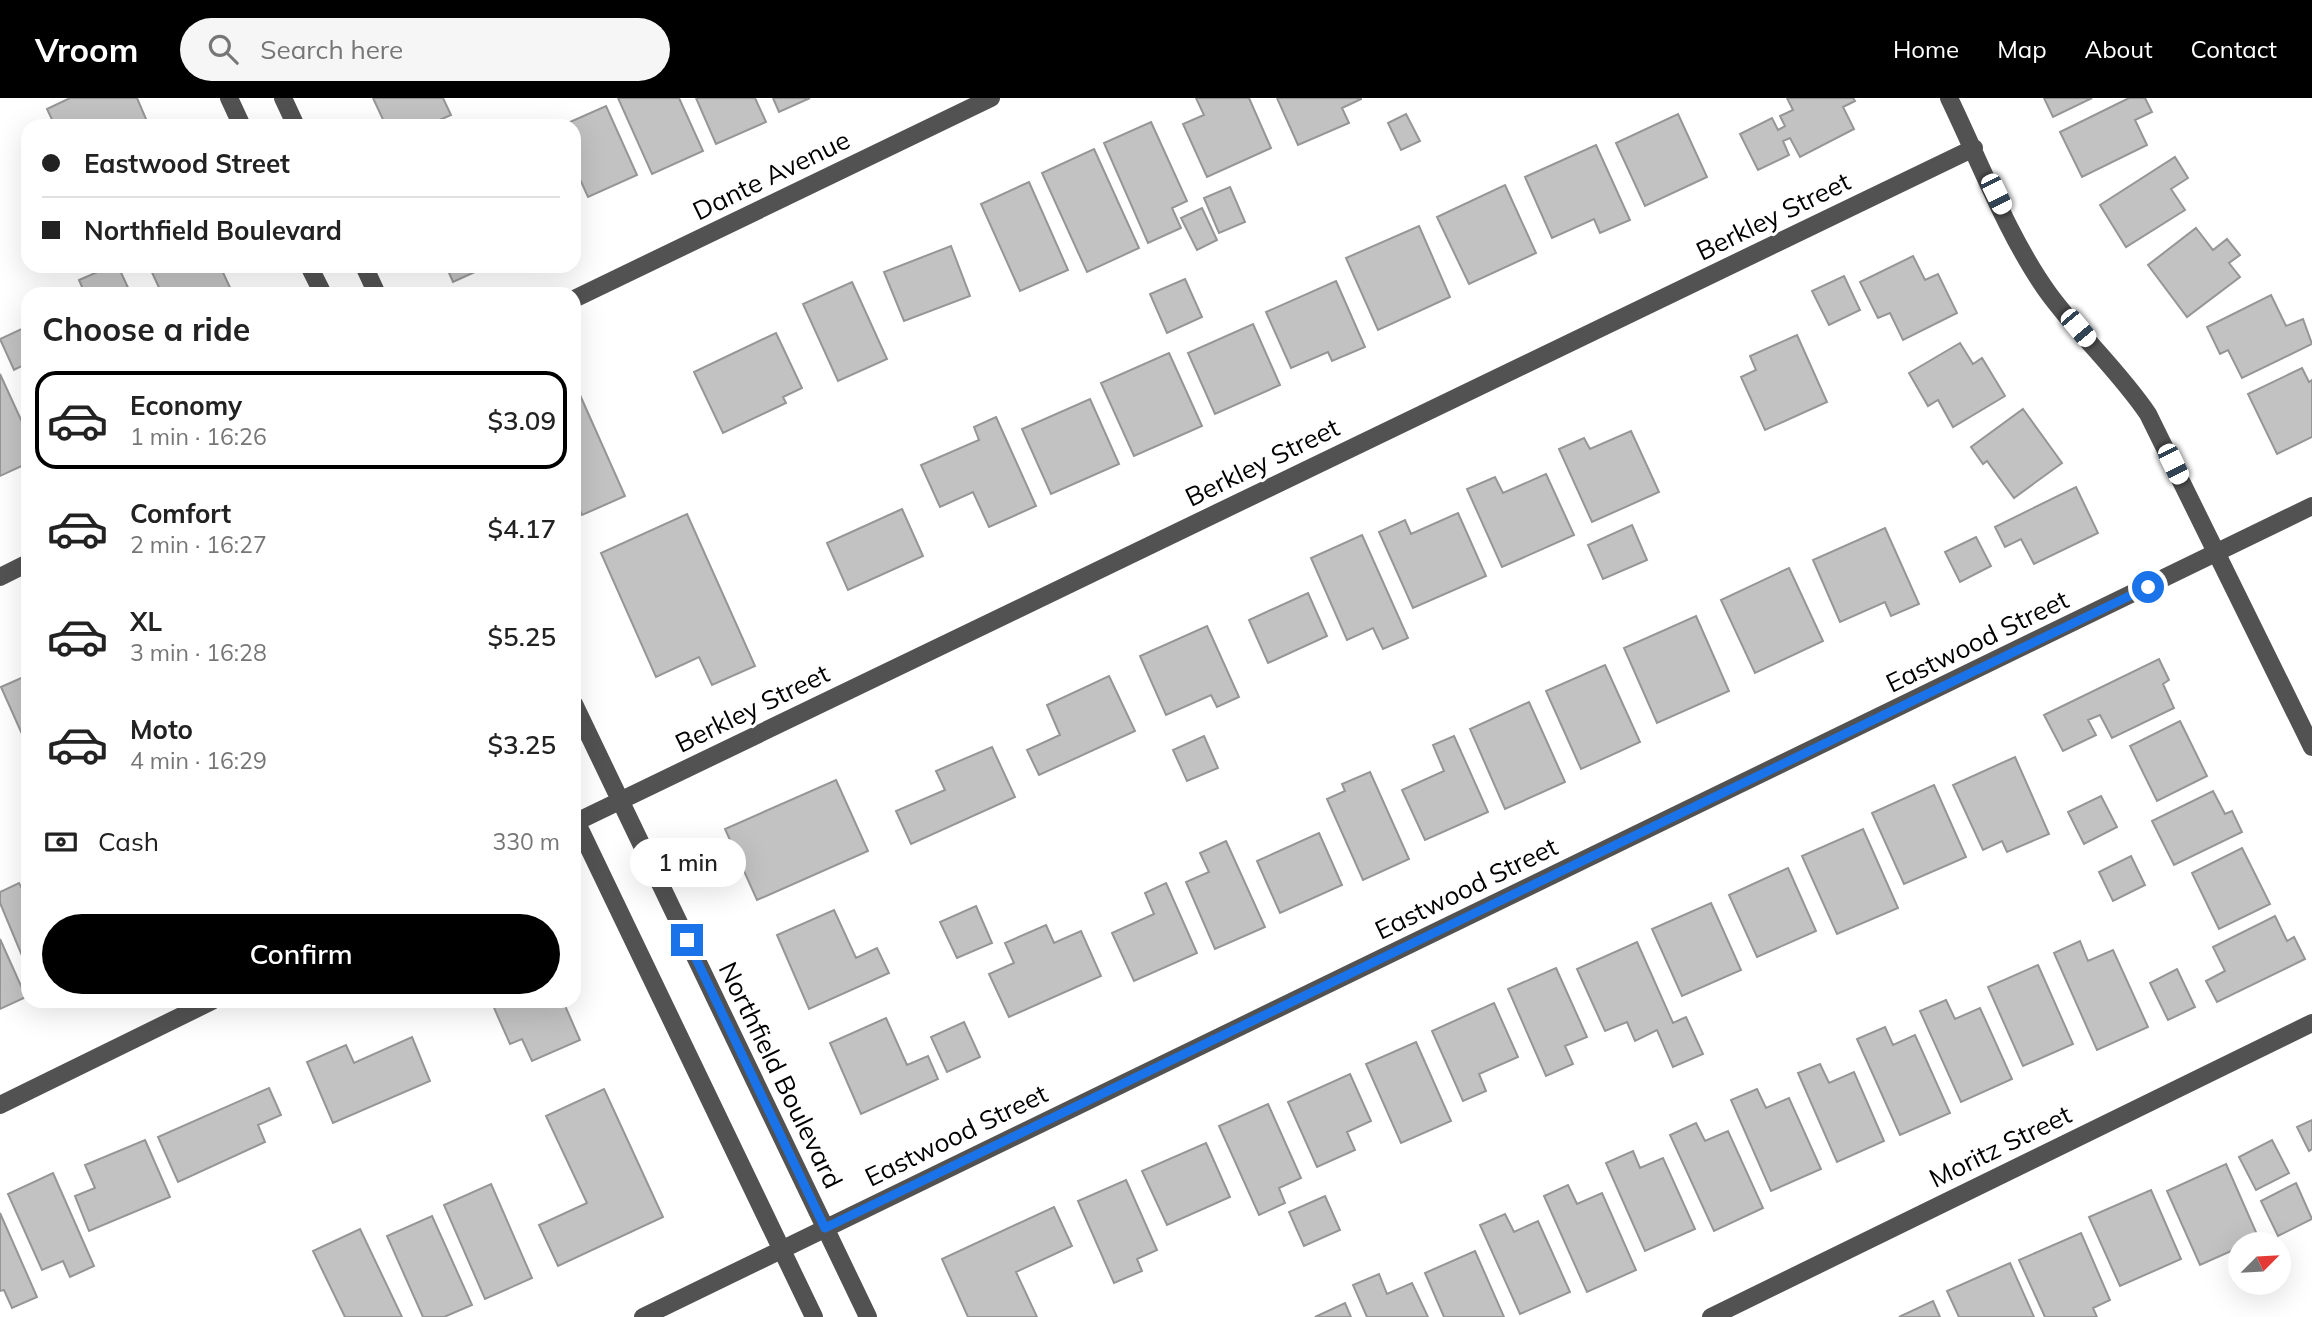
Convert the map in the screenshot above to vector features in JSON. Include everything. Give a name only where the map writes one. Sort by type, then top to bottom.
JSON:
[{"type":"street","points":[[229,98],[239,119]]},
{"type":"street","points":[[283,98],[293,119]]},
{"type":"street","name":"Dante Avenue","points":[[581,296],[990,98]]},
{"type":"street","points":[[1949,98],[2029,263],[2050,295],[2126,380],[2148,414],[2312,747]]},
{"type":"street","name":"Berkley Street","points":[[581,818],[1974,148]]},
{"type":"street","name":"Eastwood Street","points":[[643,1317],[2312,506]]},
{"type":"street","points":[[0,577],[21,566]]},
{"type":"street","name":"Northfield Boulevard","points":[[581,718],[868,1317]]},
{"type":"street","points":[[581,833],[814,1317]]},
{"type":"street","points":[[0,1105],[198,1008]]},
{"type":"street","name":"Moritz Street","points":[[1711,1317],[2312,1023]]},
{"type":"building","points":[[70,98],[137,98],[146,119],[52,119],[47,109]]},
{"type":"building","points":[[373,98],[443,98],[451,115],[442,119],[383,119]]},
{"type":"building","points":[[618,98],[679,98],[703,151],[652,174]]},
{"type":"building","points":[[696,98],[755,98],[766,122],[716,144]]},
{"type":"building","points":[[773,98],[810,98],[779,112]]},
{"type":"building","points":[[1196,98],[1249,98],[1271,148],[1207,177],[1183,124],[1204,115]]},
{"type":"building","points":[[1277,98],[1361,99],[1342,108],[1349,123],[1298,145]]},
{"type":"building","points":[[1787,98],[1853,98],[1855,101],[1843,107],[1854,129],[1800,157],[1790,138],[1783,141],[1789,155],[1758,170],[1740,134],[1772,118],[1778,130],[1785,126],[1780,116],[1793,110]]},
{"type":"building","points":[[2044,98],[2092,98],[2053,117]]},
{"type":"building","points":[[2129,98],[2145,98],[2152,112],[2135,120],[2147,145],[2082,177],[2060,132]]},
{"type":"building","points":[[606,106],[637,175],[588,197],[581,182],[581,119],[577,119]]},
{"type":"building","points":[[1406,114],[1420,141],[1401,150],[1388,123]]},
{"type":"building","points":[[1678,114],[1707,177],[1645,206],[1616,143]]},
{"type":"building","points":[[1151,122],[1187,201],[1172,208],[1181,228],[1148,243],[1104,143]]},
{"type":"building","points":[[1596,145],[1630,220],[1600,233],[1594,219],[1552,238],[1525,177]]},
{"type":"building","points":[[1094,149],[1139,248],[1087,272],[1042,173]]},
{"type":"building","points":[[2175,157],[2188,178],[2171,189],[2185,210],[2126,247],[2100,205]]},
{"type":"building","points":[[1029,182],[1068,270],[1020,291],[981,204]]},
{"type":"building","points":[[1505,185],[1536,253],[1469,284],[1437,217]]},
{"type":"building","points":[[1230,187],[1245,222],[1219,233],[1204,198]]},
{"type":"building","points":[[1202,208],[1217,240],[1197,250],[1181,218]]},
{"type":"building","points":[[1419,226],[1450,297],[1378,330],[1346,258]]},
{"type":"building","points":[[2196,228],[2213,250],[2227,239],[2240,255],[2229,263],[2240,277],[2187,317],[2148,265]]},
{"type":"building","points":[[951,246],[970,296],[904,321],[884,272]]},
{"type":"building","points":[[1913,256],[1925,280],[1938,274],[1957,313],[1903,340],[1890,313],[1878,318],[1860,282]]},
{"type":"building","points":[[95,273],[121,273],[128,287],[82,287],[79,280]]},
{"type":"building","points":[[152,273],[223,273],[230,287],[159,287]]},
{"type":"building","points":[[449,273],[473,273],[453,282]]},
{"type":"building","points":[[1844,276],[1860,310],[1829,325],[1812,291]]},
{"type":"building","points":[[1185,279],[1202,317],[1167,333],[1150,294]]},
{"type":"building","points":[[1336,281],[1365,347],[1332,361],[1328,352],[1291,368],[1266,312]]},
{"type":"building","points":[[852,282],[887,359],[838,381],[803,304]]},
{"type":"building","points":[[2271,295],[2286,326],[2303,319],[2312,344],[2242,378],[2228,350],[2220,354],[2207,327]]},
{"type":"building","points":[[1253,324],[1280,385],[1215,414],[1188,353]]},
{"type":"building","points":[[21,329],[21,366],[14,370],[0,339]]},
{"type":"building","points":[[776,333],[802,388],[783,397],[786,403],[723,433],[694,372]]},
{"type":"building","points":[[1797,335],[1827,402],[1765,430],[1741,377],[1756,370],[1750,356]]},
{"type":"building","points":[[1960,343],[1973,364],[1982,358],[2005,396],[1953,427],[1938,400],[1928,406],[1909,373]]},
{"type":"building","points":[[1169,353],[1202,426],[1134,456],[1101,383]]},
{"type":"building","points":[[2302,368],[2309,382],[2312,380],[2312,437],[2277,454],[2248,394]]},
{"type":"building","points":[[0,374],[21,420],[21,466],[0,476]]},
{"type":"building","points":[[581,397],[625,496],[582,515],[581,513]]},
{"type":"building","points":[[1090,399],[1119,464],[1051,494],[1022,429]]},
{"type":"building","points":[[2023,409],[2062,463],[2014,498],[1987,461],[1983,464],[1971,447]]},
{"type":"building","points":[[996,417],[1036,506],[989,527],[973,492],[940,507],[921,465],[979,440],[974,427]]},
{"type":"building","points":[[1631,431],[1659,492],[1592,522],[1559,449],[1584,438],[1590,449]]},
{"type":"building","points":[[1546,474],[1574,535],[1502,567],[1467,489],[1495,477],[1503,493]]},
{"type":"building","points":[[2076,487],[2098,533],[2034,564],[2021,539],[2005,547],[1995,527]]},
{"type":"building","points":[[902,509],[923,556],[848,590],[827,543]]},
{"type":"building","points":[[1458,513],[1486,576],[1413,608],[1379,532],[1405,520],[1411,534]]},
{"type":"building","points":[[687,514],[755,666],[712,685],[699,657],[656,677],[601,553]]},
{"type":"building","points":[[1632,525],[1647,560],[1603,579],[1588,545]]},
{"type":"building","points":[[1885,528],[1919,604],[1891,616],[1885,602],[1840,622],[1813,560]]},
{"type":"building","points":[[1362,535],[1408,638],[1383,649],[1373,628],[1347,640],[1311,558]]},
{"type":"building","points":[[1976,537],[1991,566],[1960,582],[1945,552]]},
{"type":"building","points":[[1789,568],[1823,641],[1755,673],[1721,600]]},
{"type":"building","points":[[1308,593],[1327,636],[1268,663],[1249,620]]},
{"type":"building","points":[[1696,616],[1729,691],[1657,723],[1624,648]]},
{"type":"building","points":[[1207,626],[1239,697],[1217,707],[1211,695],[1166,715],[1140,656]]},
{"type":"building","points":[[2159,659],[2169,680],[2163,684],[2174,708],[2112,738],[2100,715],[2088,720],[2096,735],[2063,751],[2044,715]]},
{"type":"building","points":[[1605,665],[1640,742],[1581,769],[1546,691]]},
{"type":"building","points":[[1109,676],[1135,731],[1039,775],[1027,750],[1060,735],[1047,705]]},
{"type":"building","points":[[21,678],[21,732],[1,687]]},
{"type":"building","points":[[1529,702],[1565,782],[1505,809],[1470,729]]},
{"type":"building","points":[[2180,721],[2207,776],[2157,801],[2130,746]]},
{"type":"building","points":[[1204,736],[1218,768],[1187,781],[1173,750]]},
{"type":"building","points":[[1454,736],[1488,812],[1425,840],[1402,790],[1444,771],[1433,745]]},
{"type":"building","points":[[992,747],[1015,797],[911,844],[896,811],[945,790],[936,771]]},
{"type":"building","points":[[2015,757],[2049,834],[2007,852],[2002,841],[1983,850],[1953,785]]},
{"type":"building","points":[[1370,772],[1409,859],[1363,880],[1327,799],[1345,791],[1342,784]]},
{"type":"building","points":[[836,780],[868,851],[757,900],[725,829]]},
{"type":"building","points":[[1934,785],[1966,857],[1904,884],[1872,813]]},
{"type":"building","points":[[2213,791],[2225,814],[2232,811],[2242,832],[2174,865],[2152,821]]},
{"type":"building","points":[[2101,796],[2117,827],[2084,844],[2068,812]]},
{"type":"building","points":[[1863,829],[1898,908],[1837,934],[1802,856]]},
{"type":"building","points":[[1319,833],[1342,885],[1280,913],[1257,861]]},
{"type":"building","points":[[1226,841],[1265,927],[1215,949],[1186,882],[1209,872],[1200,853]]},
{"type":"building","points":[[2242,848],[2270,904],[2219,929],[2192,873]]},
{"type":"building","points":[[2131,856],[2145,885],[2113,901],[2099,872]]},
{"type":"building","points":[[1788,868],[1816,931],[1757,957],[1729,895]]},
{"type":"building","points":[[19,883],[21,887],[21,953],[0,903],[0,892]]},
{"type":"building","points":[[1166,883],[1197,953],[1134,981],[1112,933],[1154,914],[1145,893]]},
{"type":"building","points":[[1711,903],[1741,970],[1682,996],[1652,929]]},
{"type":"building","points":[[976,906],[992,943],[957,958],[940,922]]},
{"type":"building","points":[[834,910],[856,958],[877,948],[889,973],[809,1009],[777,935]]},
{"type":"building","points":[[2275,916],[2287,941],[2294,937],[2305,959],[2217,1002],[2206,981],[2225,971],[2213,947]]},
{"type":"building","points":[[1046,925],[1054,943],[1081,931],[1101,976],[1009,1017],[989,974],[1014,963],[1005,943]]},
{"type":"building","points":[[0,939],[21,986],[21,999],[0,1009]]},
{"type":"building","points":[[2080,941],[2088,961],[2113,950],[2148,1027],[2097,1050],[2054,953]]},
{"type":"building","points":[[1637,942],[1673,1023],[1686,1017],[1703,1054],[1673,1067],[1657,1030],[1635,1041],[1627,1022],[1605,1031],[1577,969]]},
{"type":"building","points":[[2038,965],[2073,1044],[2023,1066],[1988,987]]},
{"type":"building","points":[[1556,968],[1587,1037],[1565,1046],[1573,1064],[1546,1076],[1508,989]]},
{"type":"building","points":[[2177,969],[2195,1007],[2168,1020],[2150,983]]},
{"type":"building","points":[[1946,1000],[1955,1019],[1980,1008],[2012,1079],[1961,1102],[1920,1011]]},
{"type":"building","points":[[1494,1003],[1518,1057],[1479,1074],[1486,1091],[1463,1101],[1432,1031]]},
{"type":"building","points":[[494,1008],[566,1008],[580,1040],[532,1061],[522,1039],[510,1044]]},
{"type":"building","points":[[886,1018],[907,1065],[928,1056],[938,1079],[861,1114],[830,1043]]},
{"type":"building","points":[[964,1022],[980,1057],[947,1072],[931,1037]]},
{"type":"building","points":[[1885,1027],[1893,1045],[1915,1035],[1950,1113],[1900,1135],[1857,1039]]},
{"type":"building","points":[[412,1037],[430,1081],[333,1123],[307,1062],[346,1045],[354,1063]]},
{"type":"building","points":[[1416,1042],[1451,1121],[1401,1143],[1366,1064]]},
{"type":"building","points":[[1820,1064],[1829,1083],[1854,1072],[1884,1141],[1837,1162],[1798,1073]]},
{"type":"building","points":[[1350,1074],[1371,1121],[1347,1132],[1355,1150],[1317,1167],[1288,1102]]},
{"type":"building","points":[[269,1088],[281,1115],[258,1125],[265,1142],[178,1182],[158,1137]]},
{"type":"building","points":[[604,1089],[663,1217],[558,1266],[539,1225],[587,1203],[546,1116]]},
{"type":"building","points":[[1757,1089],[1766,1108],[1789,1098],[1821,1169],[1771,1191],[1731,1100]]},
{"type":"building","points":[[1268,1104],[1301,1178],[1279,1188],[1285,1203],[1259,1215],[1219,1126]]},
{"type":"building","points":[[2312,1120],[2312,1149],[2309,1151],[2297,1127]]},
{"type":"building","points":[[1696,1123],[1705,1141],[1728,1131],[1763,1208],[1714,1231],[1670,1135]]},
{"type":"building","points":[[145,1140],[170,1197],[89,1231],[75,1196],[95,1188],[85,1165]]},
{"type":"building","points":[[2272,1140],[2289,1173],[2256,1190],[2239,1157]]},
{"type":"building","points":[[1206,1143],[1230,1197],[1167,1225],[1142,1171]]},
{"type":"building","points":[[1633,1151],[1640,1168],[1663,1158],[1695,1229],[1645,1251],[1606,1163]]},
{"type":"building","points":[[2226,1164],[2256,1232],[2228,1232],[2228,1252],[2200,1265],[2167,1191]]},
{"type":"building","points":[[53,1173],[94,1266],[70,1277],[63,1261],[42,1270],[8,1194]]},
{"type":"building","points":[[1126,1180],[1157,1250],[1137,1259],[1142,1271],[1114,1283],[1078,1201]]},
{"type":"building","points":[[2296,1183],[2312,1219],[2286,1232],[2276,1232],[2261,1201]]},
{"type":"building","points":[[491,1184],[532,1278],[485,1299],[444,1205]]},
{"type":"building","points":[[1568,1185],[1577,1204],[1602,1193],[1636,1270],[1587,1292],[1544,1196]]},
{"type":"building","points":[[2151,1190],[2181,1259],[2120,1286],[2089,1217]]},
{"type":"building","points":[[1325,1196],[1340,1230],[1304,1246],[1289,1212]]},
{"type":"building","points":[[1054,1207],[1072,1246],[1016,1272],[1037,1317],[968,1317],[942,1259]]},
{"type":"building","points":[[0,1213],[37,1297],[12,1308],[4,1290],[0,1291]]},
{"type":"building","points":[[1505,1214],[1514,1232],[1538,1221],[1570,1292],[1520,1314],[1480,1225]]},
{"type":"building","points":[[432,1216],[472,1305],[444,1317],[423,1317],[387,1236]]},
{"type":"building","points":[[360,1229],[402,1317],[345,1317],[313,1251]]},
{"type":"building","points":[[2081,1233],[2110,1300],[2093,1308],[2097,1317],[2045,1317],[2019,1260]]},
{"type":"building","points":[[1475,1251],[1504,1317],[1444,1317],[1425,1273]]},
{"type":"building","points":[[2010,1263],[2034,1317],[1959,1317],[1947,1291]]},
{"type":"building","points":[[1379,1274],[1387,1294],[1412,1283],[1428,1317],[1367,1317],[1353,1285]]},
{"type":"building","points":[[1933,1301],[1940,1317],[1899,1317]]},
{"type":"building","points":[[1345,1303],[1351,1317],[1315,1317]]},
{"type":"route","points":[[687,940],[825,1228],[2148,587]]}]
